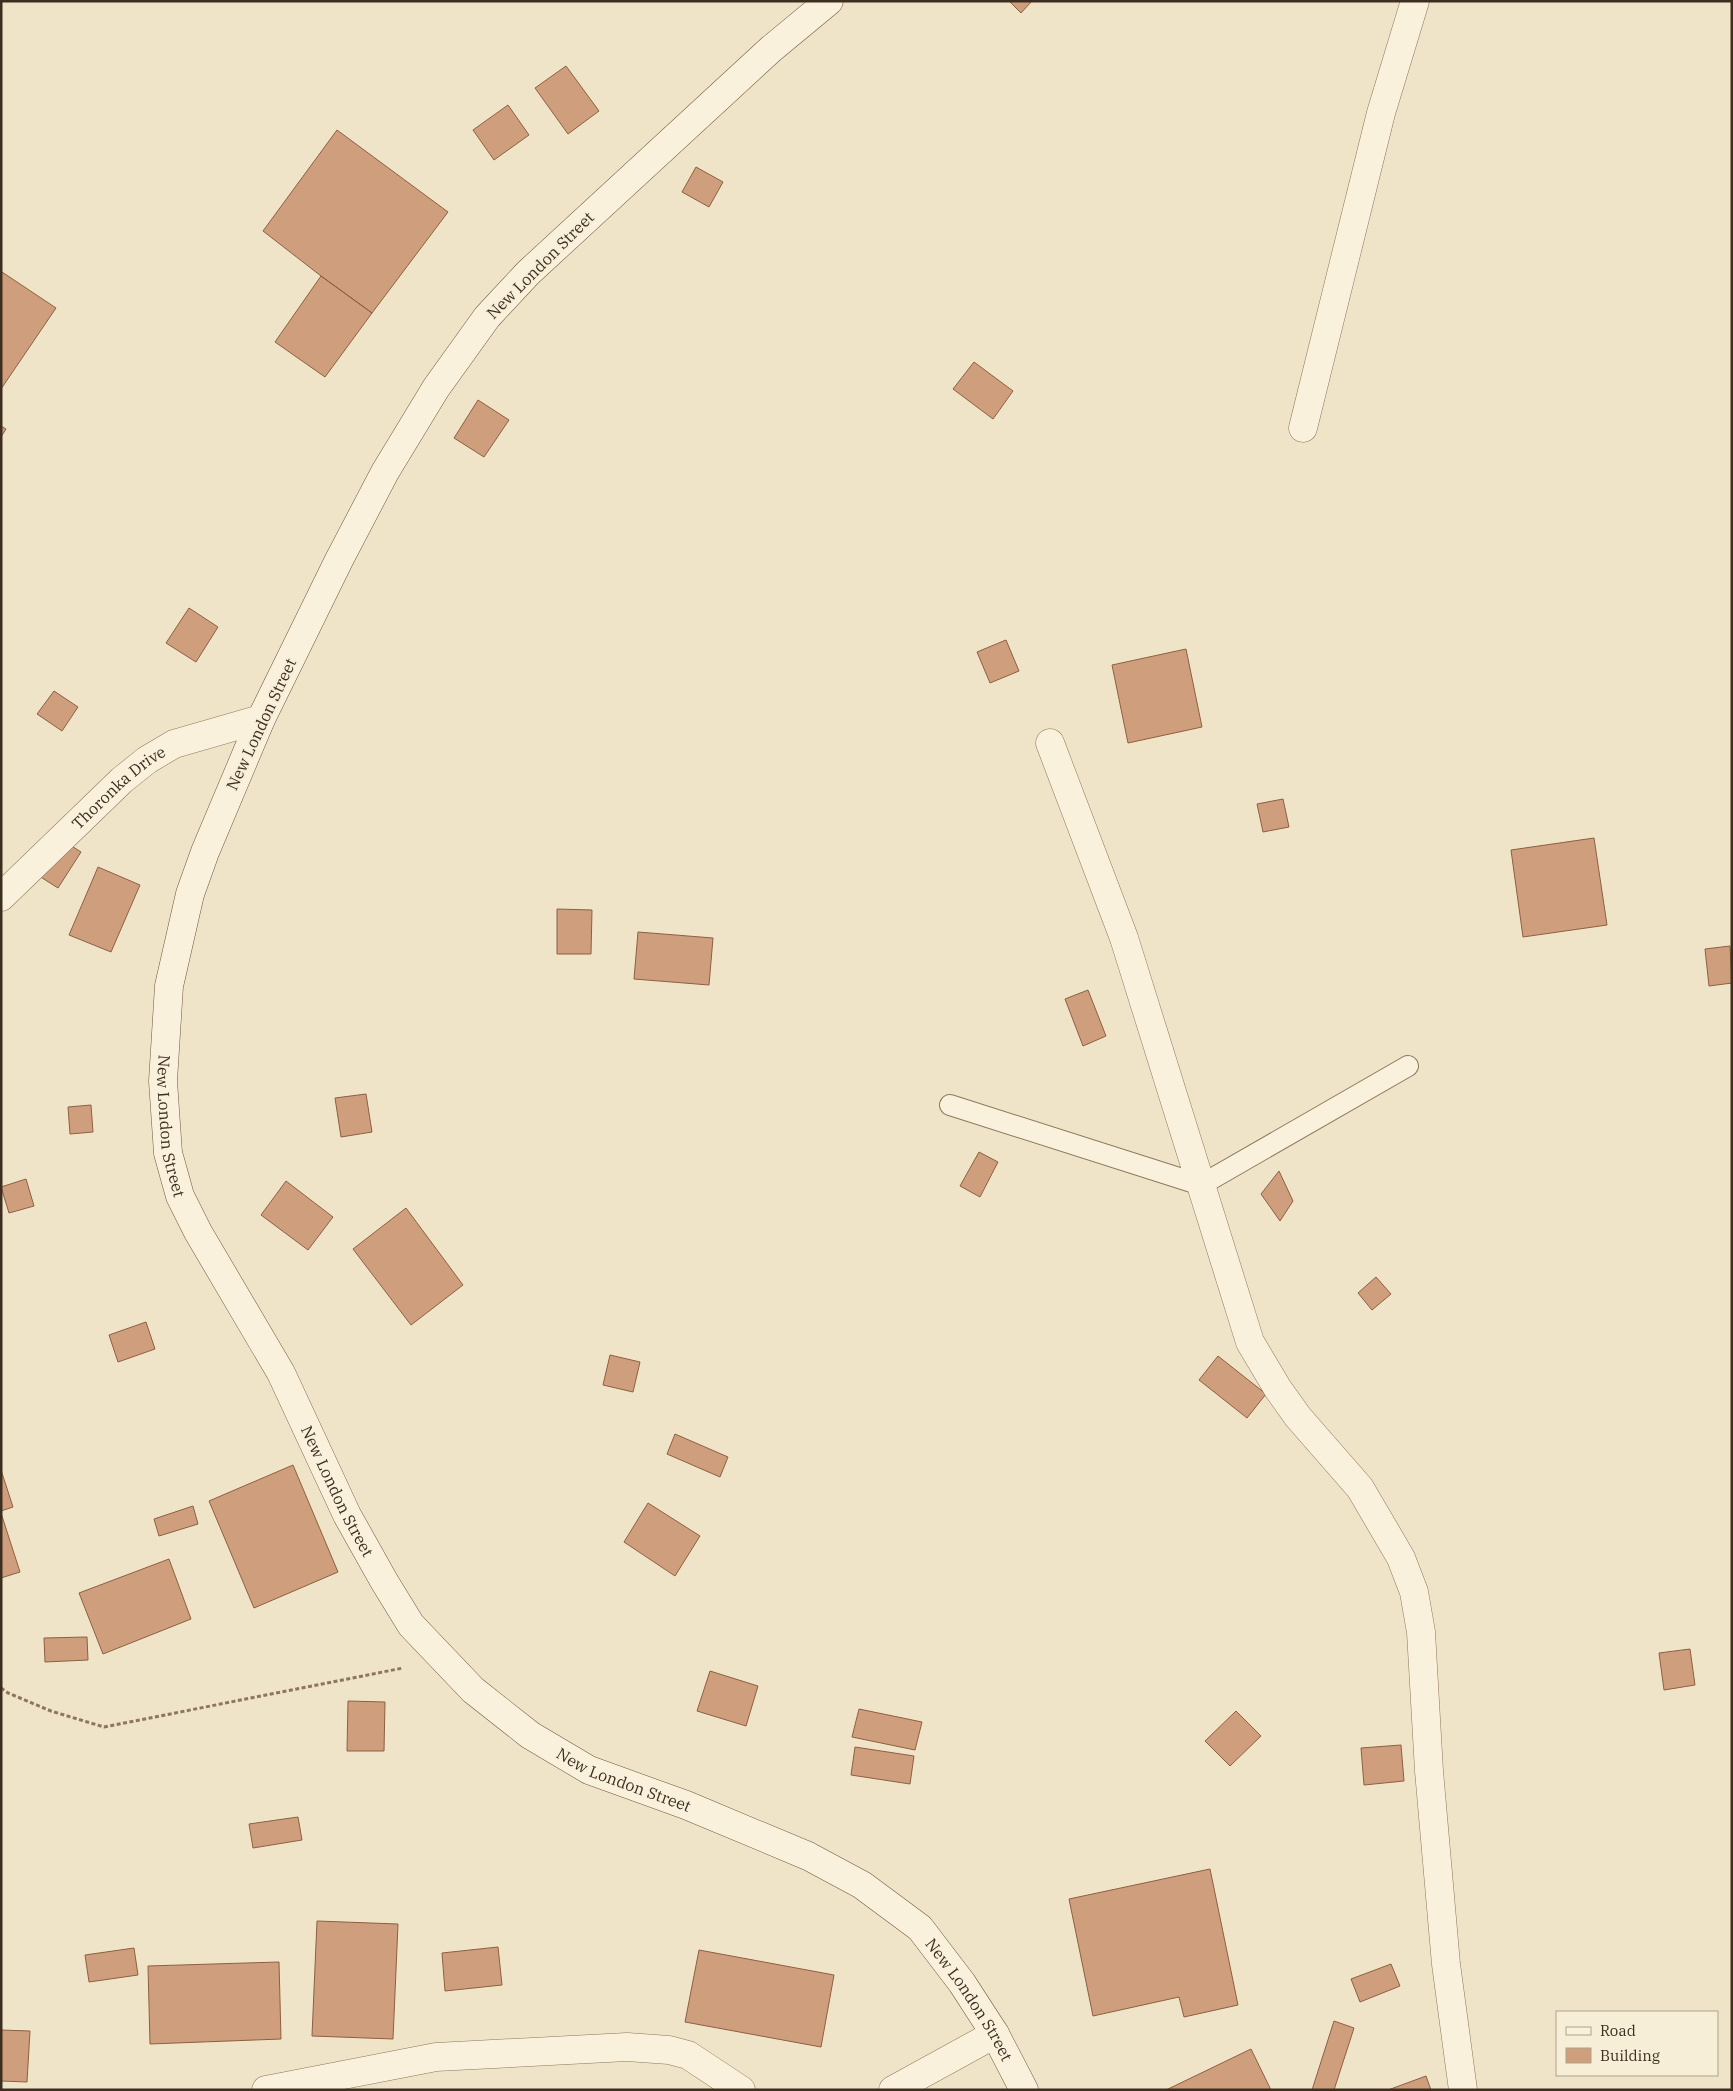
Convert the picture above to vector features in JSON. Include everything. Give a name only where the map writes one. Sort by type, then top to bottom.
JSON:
[{"type":"street","name":"New London Street","points":[[829,1],[771,49],[528,273],[487,317],[436,388],[385,472],[261,719],[205,852],[190,894],[169,986],[163,1081],[168,1153],[180,1196],[198,1232],[281,1373],[348,1515],[384,1582],[411,1625],[474,1690],[530,1735],[589,1770],[686,1805],[799,1853],[862,1885],[920,1928],[962,1983],[995,2034],[1024,2090]]},
{"type":"street","points":[[1304,428],[1382,113],[1415,1]]},
{"type":"street","name":"Thoronka Drive","points":[[1,897],[122,780],[147,760],[174,744],[261,719]]},
{"type":"street","points":[[1050,743],[1124,938],[1250,1342],[1278,1389],[1298,1417],[1360,1488],[1402,1558],[1414,1592],[1421,1632],[1429,1770],[1446,1964],[1463,2090]]},
{"type":"street","points":[[892,2090],[995,2034]]},
{"type":"street","points":[[266,2090],[436,2057],[627,2047],[669,2050],[688,2055],[741,2090]]},
{"type":"lane","points":[[950,1105],[1201,1185],[1408,1066]]},
{"type":"path","points":[[1,1688],[8,1693],[51,1710],[104,1726],[445,1659]]},
{"type":"building","points":[[1009,1],[1032,1],[1021,13]]},
{"type":"building","points":[[566,66],[599,111],[568,134],[535,88]]},
{"type":"building","points":[[508,105],[529,135],[494,160],[473,130]]},
{"type":"building","points":[[337,130],[448,212],[372,313],[263,231]]},
{"type":"building","points":[[696,167],[723,182],[709,207],[682,192]]},
{"type":"building","points":[[2,272],[56,308],[1,389],[1,274]]},
{"type":"building","points":[[321,276],[372,313],[325,377],[275,342]]},
{"type":"building","points":[[974,362],[1013,391],[993,419],[953,389]]},
{"type":"building","points":[[478,400],[509,420],[484,457],[454,438]]},
{"type":"building","points":[[1,426],[6,429],[1,437]]},
{"type":"building","points":[[189,608],[218,627],[196,662],[166,643]]},
{"type":"building","points":[[1006,640],[1019,671],[990,683],[977,652]]},
{"type":"building","points":[[1186,649],[1202,727],[1128,743],[1112,665]]},
{"type":"building","points":[[54,691],[78,707],[62,731],[37,714]]},
{"type":"building","points":[[1283,799],[1289,827],[1263,832],[1257,804]]},
{"type":"building","points":[[1594,838],[1607,925],[1523,937],[1511,850]]},
{"type":"building","points":[[61,839],[81,852],[58,888],[39,876]]},
{"type":"building","points":[[98,867],[140,885],[111,952],[69,935]]},
{"type":"building","points":[[557,909],[592,910],[591,954],[557,954]]},
{"type":"building","points":[[638,932],[713,938],[709,985],[634,979]]},
{"type":"building","points":[[1730,946],[1732,983],[1709,986],[1705,949]]},
{"type":"building","points":[[1088,990],[1106,1036],[1083,1046],[1065,999]]},
{"type":"building","points":[[366,1094],[372,1132],[341,1137],[335,1098]]},
{"type":"building","points":[[91,1105],[93,1132],[70,1134],[68,1107]]},
{"type":"building","points":[[979,1152],[998,1162],[980,1197],[960,1186]]},
{"type":"building","points":[[1279,1171],[1293,1201],[1280,1221],[1261,1194]]},
{"type":"building","points":[[26,1179],[34,1206],[9,1213],[1,1187]]},
{"type":"building","points":[[286,1181],[333,1217],[308,1250],[261,1215]]},
{"type":"building","points":[[406,1208],[463,1285],[411,1325],[353,1249]]},
{"type":"building","points":[[1376,1277],[1391,1294],[1372,1310],[1358,1293]]},
{"type":"building","points":[[146,1322],[155,1349],[118,1362],[109,1335]]},
{"type":"building","points":[[610,1355],[640,1362],[633,1392],[603,1385]]},
{"type":"building","points":[[1218,1356],[1266,1394],[1247,1418],[1199,1380]]},
{"type":"building","points":[[675,1434],[728,1457],[720,1477],[667,1454]]},
{"type":"building","points":[[293,1465],[338,1572],[254,1608],[209,1501]]},
{"type":"building","points":[[1,1470],[13,1507],[1,1511]]},
{"type":"building","points":[[648,1503],[700,1536],[675,1576],[624,1542]]},
{"type":"building","points":[[193,1506],[198,1524],[159,1536],[154,1519]]},
{"type":"building","points":[[1,1513],[20,1572],[1,1578]]},
{"type":"building","points":[[169,1559],[191,1619],[103,1654],[79,1593]]},
{"type":"building","points":[[87,1637],[88,1660],[45,1662],[44,1638]]},
{"type":"building","points":[[1690,1649],[1695,1685],[1664,1690],[1659,1653]]},
{"type":"building","points":[[710,1671],[758,1686],[746,1726],[697,1711]]},
{"type":"building","points":[[348,1701],[385,1702],[384,1751],[347,1751]]},
{"type":"building","points":[[859,1709],[922,1722],[915,1750],[852,1737]]},
{"type":"building","points":[[1236,1711],[1261,1736],[1230,1766],[1205,1741]]},
{"type":"building","points":[[1401,1745],[1404,1781],[1364,1785],[1361,1748]]},
{"type":"building","points":[[855,1747],[914,1756],[910,1784],[851,1775]]},
{"type":"building","points":[[298,1817],[302,1840],[253,1848],[249,1824]]},
{"type":"building","points":[[1210,1869],[1238,2005],[1184,2017],[1179,1997],[1093,2016],[1069,1899]]},
{"type":"building","points":[[317,1921],[398,1924],[393,2039],[312,2036]]},
{"type":"building","points":[[498,1947],[502,1985],[445,1991],[442,1953]]},
{"type":"building","points":[[134,1948],[138,1975],[89,1982],[85,1955]]},
{"type":"building","points":[[699,1950],[834,1975],[821,2047],[685,2022]]},
{"type":"building","points":[[279,1962],[281,2039],[150,2044],[148,1966]]},
{"type":"building","points":[[1391,1964],[1400,1986],[1360,2002],[1351,1979]]},
{"type":"building","points":[[1334,2021],[1354,2028],[1334,2090],[1312,2090]]},
{"type":"building","points":[[1,2030],[30,2031],[27,2082],[1,2081]]},
{"type":"building","points":[[1251,2049],[1271,2090],[1166,2090]]},
{"type":"building","points":[[1426,2076],[1431,2090],[1388,2090]]}]
